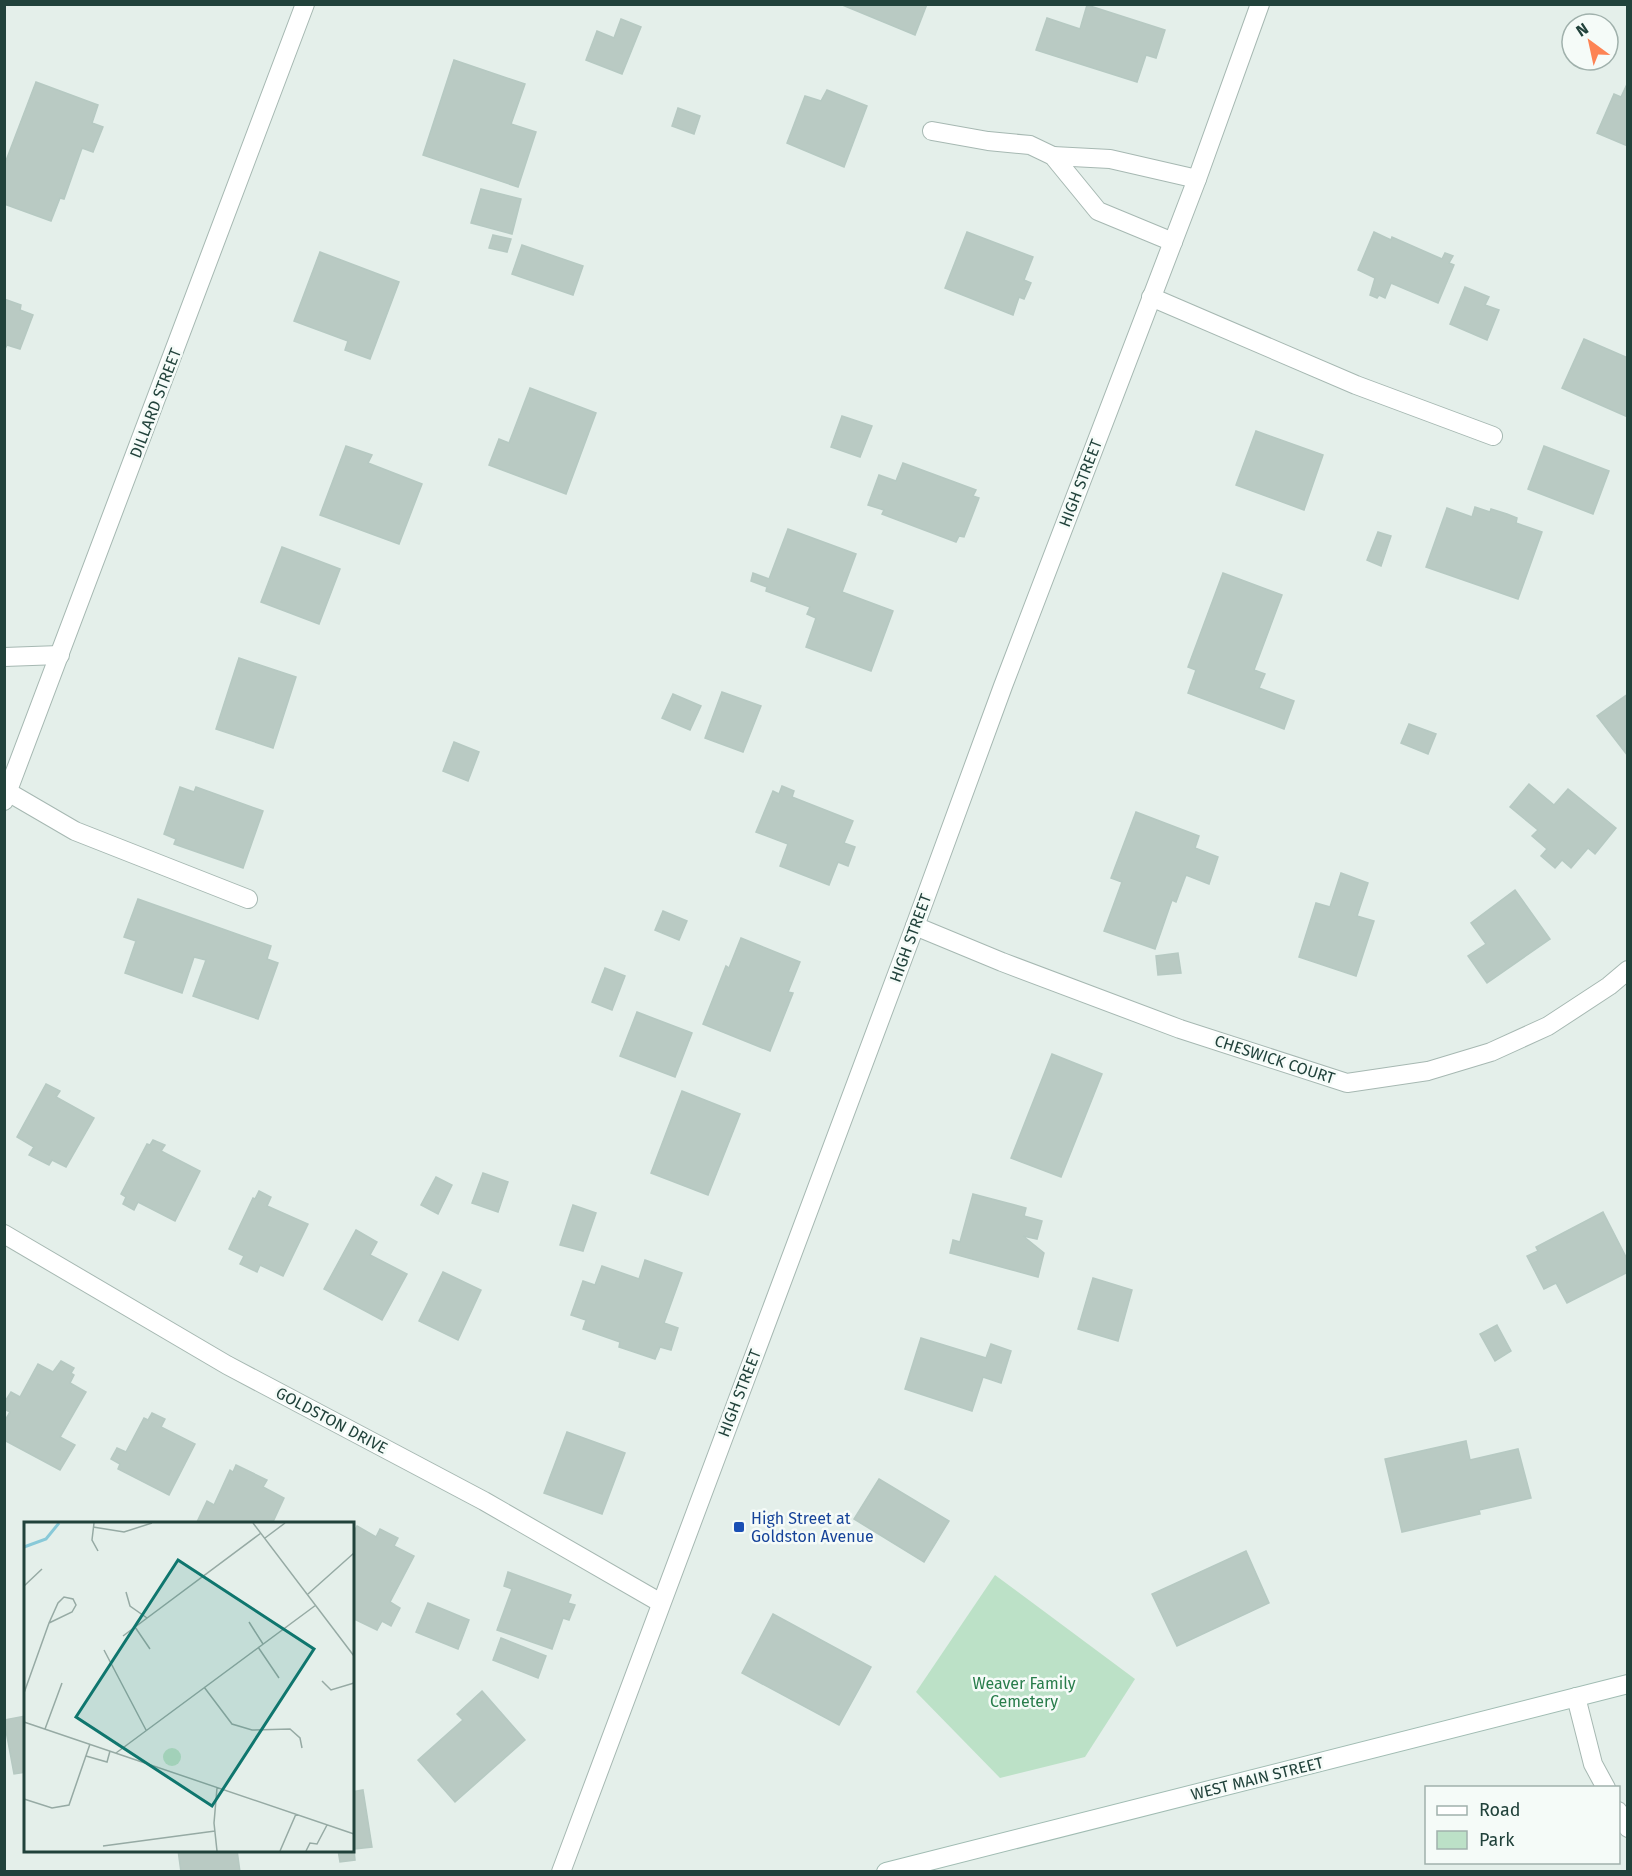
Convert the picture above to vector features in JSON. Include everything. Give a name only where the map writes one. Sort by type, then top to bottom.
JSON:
[{"type":"street","name":"DILLARD STREET","points":[[6,796],[305,4]]},
{"type":"street","name":"HIGH STREET","points":[[561,1872],[1003,686],[1197,179],[1260,4]]},
{"type":"street","points":[[932,130],[988,141],[1030,145],[1053,156],[1110,159],[1197,179]]},
{"type":"street","points":[[1053,156],[1098,211],[1173,242]]},
{"type":"street","points":[[1151,297],[1356,385],[1493,436]]},
{"type":"street","points":[[4,657],[60,655]]},
{"type":"street","points":[[6,796],[75,831],[248,899]]},
{"type":"street","name":"CHESWICK COURT","points":[[915,926],[1002,962],[1180,1029],[1347,1083],[1428,1071],[1491,1052],[1548,1026],[1628,970]]},
{"type":"street","name":"GOLDSTON DRIVE","points":[[4,1234],[227,1365],[484,1501],[661,1603]]},
{"type":"street","name":"WEST MAIN STREET","points":[[886,1872],[1628,1684]]},
{"type":"street","points":[[1576,1697],[1593,1764],[1605,1786]]},
{"type":"street","points":[[1620,1814],[1628,1828]]},
{"type":"green space","name":"Weaver Family Cemetery","points":[[995,1575],[1135,1679],[1085,1757],[1000,1778],[916,1692]]},
{"type":"building","points":[[840,4],[927,4],[915,35]]},
{"type":"building","points":[[1087,5],[1165,30],[1156,58],[1146,55],[1137,82],[1036,50],[1047,18],[1080,29]]},
{"type":"building","points":[[621,19],[641,27],[622,74],[586,60],[597,31],[614,38]]},
{"type":"building","points":[[454,60],[525,84],[511,124],[536,132],[518,187],[423,155]]},
{"type":"building","points":[[36,82],[98,105],[92,123],[103,127],[93,152],[82,148],[64,199],[60,198],[51,221],[4,204],[4,166]]},
{"type":"building","points":[[1628,82],[1628,146],[1597,133],[1614,94],[1621,97]]},
{"type":"building","points":[[827,90],[867,106],[844,167],[787,143],[805,96],[821,101]]},
{"type":"building","points":[[678,108],[700,116],[694,134],[672,126]]},
{"type":"building","points":[[481,189],[521,199],[512,234],[471,223]]},
{"type":"building","points":[[967,232],[1033,257],[1024,280],[1031,283],[1024,299],[1019,297],[1013,315],[945,288]]},
{"type":"building","points":[[1374,232],[1391,240],[1392,237],[1442,259],[1445,253],[1453,256],[1449,263],[1454,265],[1438,303],[1391,283],[1385,298],[1370,295],[1375,278],[1358,270]]},
{"type":"building","points":[[493,235],[511,239],[507,252],[489,248]]},
{"type":"building","points":[[522,245],[583,266],[573,295],[512,274]]},
{"type":"building","points":[[320,252],[399,282],[370,359],[345,350],[348,341],[294,321]]},
{"type":"building","points":[[1465,287],[1489,297],[1485,305],[1499,310],[1487,340],[1450,324]]},
{"type":"building","points":[[4,299],[21,305],[20,310],[33,315],[20,349],[7,345],[4,351]]},
{"type":"building","points":[[1584,339],[1628,358],[1628,417],[1562,388]]},
{"type":"building","points":[[530,388],[596,413],[566,494],[489,465],[499,439],[509,443]]},
{"type":"building","points":[[842,416],[872,426],[860,457],[831,447]]},
{"type":"building","points":[[1256,431],[1323,455],[1304,510],[1236,485]]},
{"type":"building","points":[[346,446],[372,455],[368,463],[422,484],[399,544],[320,515]]},
{"type":"building","points":[[1544,446],[1609,471],[1593,514],[1528,489]]},
{"type":"building","points":[[903,463],[976,490],[973,496],[979,498],[964,537],[959,536],[956,542],[882,514],[884,510],[868,505],[879,475],[896,481]]},
{"type":"building","points":[[1475,507],[1507,514],[1517,518],[1516,523],[1542,532],[1518,599],[1426,567],[1447,508],[1472,517]]},
{"type":"building","points":[[788,529],[856,554],[842,592],[893,611],[871,671],[806,647],[816,618],[807,614],[810,607],[766,591],[767,587],[751,581],[753,573],[769,579]]},
{"type":"building","points":[[1378,532],[1391,536],[1381,566],[1367,560]]},
{"type":"building","points":[[282,547],[340,569],[319,624],[261,602]]},
{"type":"building","points":[[1223,573],[1282,595],[1254,670],[1265,674],[1259,688],[1294,701],[1284,729],[1188,693],[1196,670],[1188,667]]},
{"type":"building","points":[[239,658],[296,677],[273,748],[216,729]]},
{"type":"building","points":[[722,692],[761,706],[743,752],[705,738]]},
{"type":"building","points":[[673,694],[701,706],[690,730],[662,718]]},
{"type":"building","points":[[1628,694],[1628,756],[1597,716]]},
{"type":"building","points":[[1409,724],[1436,734],[1428,754],[1401,743]]},
{"type":"building","points":[[454,742],[479,752],[468,781],[443,771]]},
{"type":"building","points":[[1529,784],[1554,805],[1568,789],[1616,828],[1595,854],[1588,848],[1571,868],[1562,860],[1555,868],[1541,856],[1547,849],[1532,836],[1538,830],[1510,807]]},
{"type":"building","points":[[782,786],[794,791],[792,797],[853,821],[844,843],[855,847],[848,866],[838,862],[829,885],[780,866],[788,844],[756,832],[773,791],[779,794]]},
{"type":"building","points":[[180,787],[194,792],[196,787],[263,811],[243,868],[174,844],[176,839],[164,834]]},
{"type":"building","points":[[1136,812],[1199,836],[1195,848],[1218,857],[1209,884],[1186,875],[1176,902],[1172,900],[1155,949],[1104,931],[1122,882],[1111,878]]},
{"type":"building","points":[[1341,873],[1368,883],[1357,916],[1374,921],[1356,976],[1299,957],[1316,903],[1330,907]]},
{"type":"building","points":[[1515,890],[1550,939],[1487,983],[1468,956],[1486,944],[1471,923]]},
{"type":"building","points":[[138,899],[271,946],[267,959],[278,963],[258,1019],[193,996],[206,960],[194,957],[182,993],[125,973],[136,941],[124,937]]},
{"type":"building","points":[[663,911],[687,921],[679,940],[655,930]]},
{"type":"building","points":[[741,938],[800,962],[788,992],[793,993],[770,1051],[703,1024],[726,966],[729,968]]},
{"type":"building","points":[[1178,953],[1181,973],[1158,975],[1156,956]]},
{"type":"building","points":[[605,968],[625,976],[612,1010],[592,1002]]},
{"type":"building","points":[[637,1012],[692,1033],[675,1077],[620,1056]]},
{"type":"building","points":[[1052,1054],[1102,1074],[1061,1177],[1011,1158]]},
{"type":"building","points":[[46,1084],[60,1091],[56,1097],[94,1118],[66,1167],[52,1160],[49,1165],[29,1155],[34,1147],[17,1137]]},
{"type":"building","points":[[682,1091],[740,1114],[708,1195],[651,1173]]},
{"type":"building","points":[[153,1140],[165,1145],[161,1151],[200,1171],[175,1221],[138,1202],[134,1210],[123,1204],[126,1197],[121,1194],[147,1144],[150,1145]]},
{"type":"building","points":[[483,1173],[508,1182],[498,1212],[472,1203]]},
{"type":"building","points":[[436,1177],[452,1185],[438,1214],[421,1205]]},
{"type":"building","points":[[259,1191],[271,1197],[267,1206],[308,1224],[283,1276],[260,1265],[257,1272],[240,1264],[244,1256],[229,1249],[253,1198],[255,1199]]},
{"type":"building","points":[[973,1194],[1026,1208],[1024,1216],[1042,1221],[1037,1239],[1023,1236],[1044,1253],[1038,1277],[950,1253],[953,1240],[960,1242]]},
{"type":"building","points":[[573,1205],[596,1213],[583,1251],[560,1245]]},
{"type":"building","points":[[1603,1212],[1628,1261],[1628,1272],[1567,1303],[1556,1283],[1544,1289],[1527,1256],[1538,1251],[1536,1247]]},
{"type":"building","points":[[356,1230],[377,1242],[370,1255],[407,1274],[382,1320],[324,1289]]},
{"type":"building","points":[[645,1260],[682,1273],[664,1323],[678,1328],[671,1350],[660,1347],[655,1359],[619,1347],[620,1342],[583,1329],[586,1320],[571,1315],[583,1281],[595,1285],[602,1266],[639,1279]]},
{"type":"building","points":[[443,1272],[481,1290],[458,1340],[419,1321]]},
{"type":"building","points":[[1093,1278],[1132,1290],[1118,1341],[1078,1329]]},
{"type":"building","points":[[1497,1325],[1511,1351],[1495,1361],[1480,1334]]},
{"type":"building","points":[[921,1338],[986,1358],[991,1344],[1011,1351],[1001,1383],[983,1377],[972,1411],[905,1389]]},
{"type":"building","points":[[61,1361],[74,1368],[71,1373],[74,1375],[70,1383],[86,1392],[60,1437],[75,1445],[60,1470],[4,1440],[4,1422],[10,1412],[4,1409],[4,1403],[11,1392],[20,1397],[38,1364],[53,1372]]},
{"type":"building","points":[[152,1413],[165,1419],[161,1427],[195,1444],[169,1495],[118,1469],[120,1464],[111,1459],[117,1448],[126,1452],[144,1418],[148,1420]]},
{"type":"building","points":[[567,1432],[625,1453],[602,1514],[544,1493]]},
{"type":"building","points":[[1466,1441],[1470,1460],[1518,1449],[1531,1498],[1479,1510],[1480,1514],[1402,1532],[1385,1459]]},
{"type":"building","points":[[236,1465],[267,1480],[263,1487],[284,1498],[273,1522],[197,1522],[207,1501],[214,1505],[230,1470],[233,1472]]},
{"type":"building","points":[[879,1479],[949,1521],[924,1562],[854,1519]]},
{"type":"building","points":[[357,1526],[376,1537],[380,1529],[398,1538],[394,1546],[414,1556],[390,1602],[400,1608],[391,1626],[382,1621],[377,1630],[354,1619],[354,1531]]},
{"type":"building","points":[[1246,1551],[1269,1603],[1177,1646],[1152,1594]]},
{"type":"building","points":[[508,1572],[571,1595],[568,1603],[575,1605],[569,1620],[563,1618],[552,1649],[497,1630],[512,1589],[504,1586]]},
{"type":"building","points":[[428,1603],[469,1620],[458,1649],[416,1632]]},
{"type":"building","points":[[773,1614],[871,1667],[839,1725],[742,1673]]},
{"type":"building","points":[[501,1638],[546,1656],[538,1678],[493,1660]]},
{"type":"building","points":[[482,1691],[525,1740],[455,1802],[418,1760],[463,1720],[457,1714]]},
{"type":"building","points":[[24,1716],[24,1772],[14,1774],[4,1720]]},
{"type":"building","points":[[363,1790],[372,1847],[354,1849],[354,1792]]},
{"type":"building","points":[[354,1849],[355,1860],[340,1862],[338,1852],[354,1852]]},
{"type":"building","points":[[178,1852],[237,1852],[240,1872],[181,1872]]},
{"type":"place","name":"High Street at Goldston Avenue","points":[[739,1527]]}]
